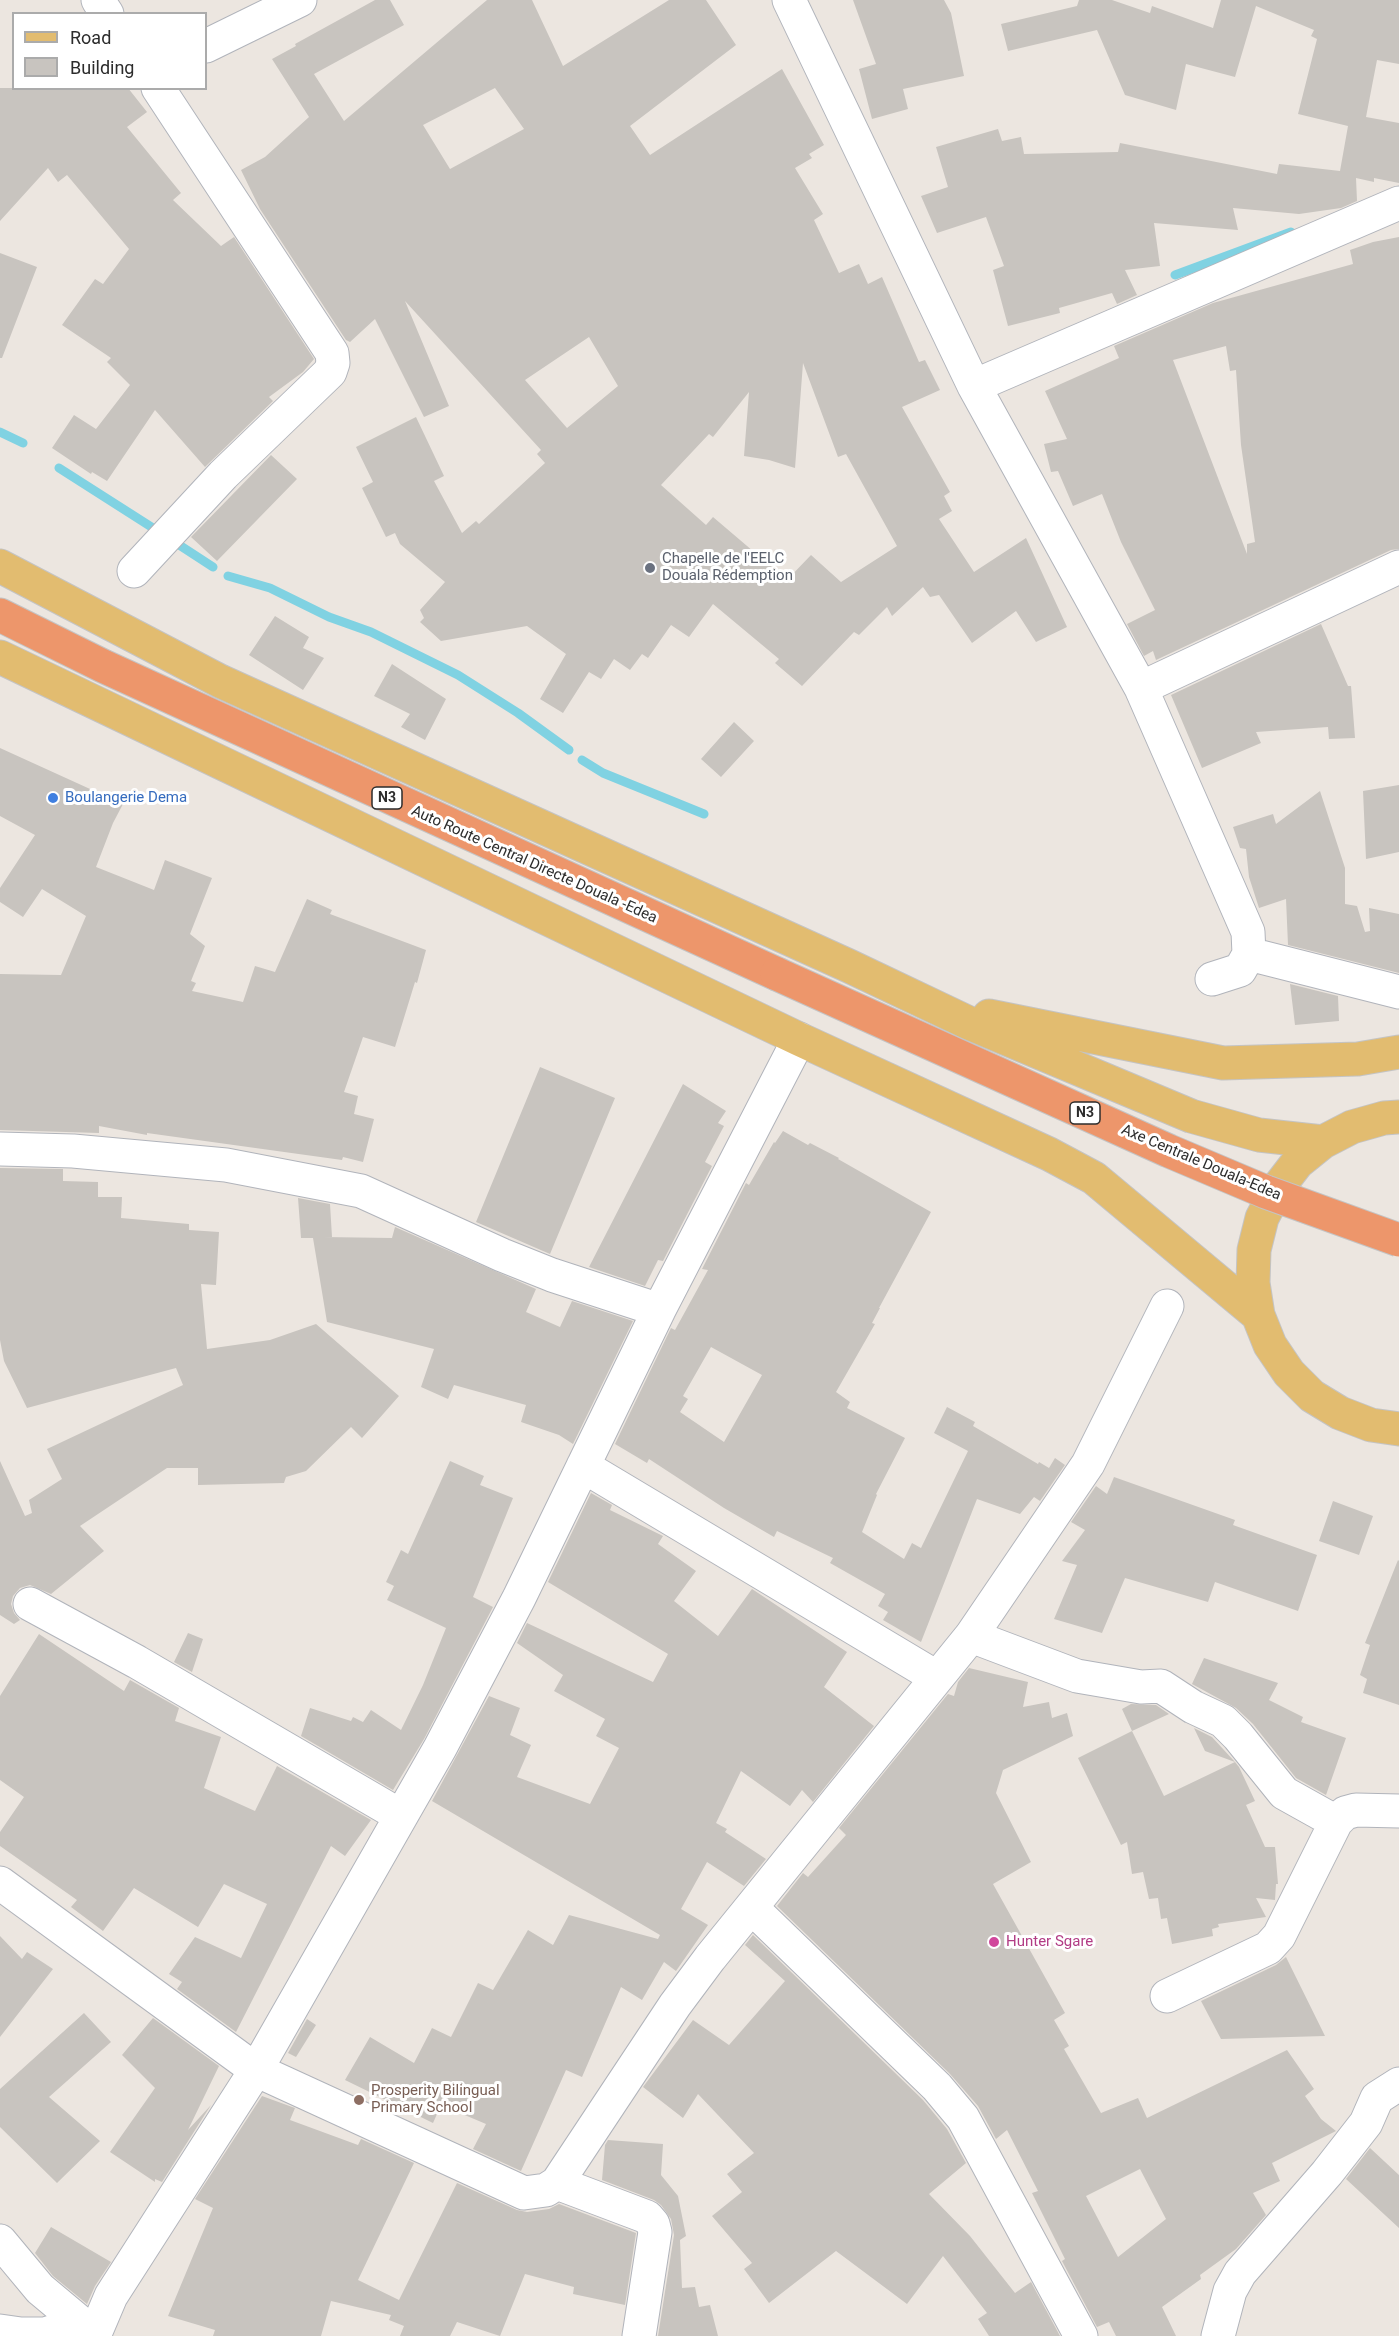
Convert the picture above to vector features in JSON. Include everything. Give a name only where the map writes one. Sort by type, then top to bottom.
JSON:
[{"type":"highway","name":"Auto Route Central Directe Douala -Edea","points":[[0,615],[103,666],[777,974]]},
{"type":"highway","name":"Axe Centrale Douala-Edea","points":[[777,974],[1169,1151],[1266,1191],[1399,1240]]},
{"type":"main road","points":[[0,566],[220,681],[849,966],[929,1005],[1191,1116],[1259,1135],[1323,1142]]},
{"type":"main road","points":[[0,657],[800,1039],[1049,1154],[1094,1178],[1258,1315]]},
{"type":"main road","points":[[929,1005],[1223,1063],[1358,1059],[1399,1052]]},
{"type":"main road","points":[[1399,1117],[1384,1118],[1352,1127],[1323,1142],[1297,1163],[1277,1189],[1262,1218],[1254,1250],[1253,1283],[1258,1315],[1270,1346],[1289,1373],[1312,1396],[1340,1413],[1371,1425],[1399,1429]]},
{"type":"street","points":[[207,46],[300,0]]},
{"type":"street","points":[[789,0],[974,386],[1141,688],[1248,932],[1249,954],[1240,970],[1212,979]]},
{"type":"street","points":[[134,571],[223,475],[330,372],[333,363],[332,353],[159,90]]},
{"type":"street","points":[[974,386],[1399,203]]},
{"type":"street","points":[[1141,688],[1399,567]]},
{"type":"street","points":[[1249,954],[1399,993]]},
{"type":"street","points":[[90,2332],[256,2070],[440,1748],[519,1598],[659,1310],[800,1039]]},
{"type":"street","points":[[0,1149],[73,1152],[226,1165],[361,1191],[552,1275],[659,1310]]},
{"type":"street","points":[[0,1883],[256,2070],[524,2193],[537,2193],[557,2183],[675,2005],[971,1636],[1088,1464],[1167,1306]]},
{"type":"street","points":[[583,1466],[936,1677]]},
{"type":"street","points":[[30,1604],[168,1679],[401,1816]]},
{"type":"street","points":[[971,1636],[1077,1676],[1141,1687],[1161,1686],[1193,1707],[1223,1721],[1284,1793],[1336,1822]]},
{"type":"street","points":[[1167,1996],[1268,1948],[1279,1936],[1336,1822],[1345,1813],[1356,1809],[1399,1811]]},
{"type":"street","points":[[752,1908],[937,2086],[963,2118],[1081,2336]]},
{"type":"street","points":[[1218,2336],[1230,2290],[1240,2273],[1327,2173],[1366,2123],[1377,2098],[1399,2084]]},
{"type":"street","points":[[557,2183],[647,2217],[653,2224],[655,2232],[639,2336]]},
{"type":"street","points":[[0,2241],[40,2289],[90,2332]]},
{"type":"street","points":[[0,2331],[21,2334],[90,2332]]},
{"type":"building","points":[[375,0],[390,0],[404,25],[314,74],[344,121],[487,0],[532,0],[563,66],[669,0],[706,0],[736,45],[630,126],[650,155],[782,69],[824,145],[809,154],[812,158],[795,168],[823,214],[814,220],[839,273],[859,264],[868,284],[882,277],[919,362],[925,360],[940,390],[902,407],[950,492],[944,496],[952,511],[939,519],[974,572],[1026,538],[1067,627],[1036,642],[1016,611],[972,643],[939,595],[930,597],[923,587],[892,616],[887,607],[859,635],[854,632],[802,686],[775,663],[779,659],[713,604],[689,637],[671,625],[648,658],[642,654],[630,670],[614,659],[601,679],[589,672],[563,713],[540,699],[566,654],[527,626],[441,641],[420,622],[424,618],[420,610],[445,582],[400,544],[395,533],[386,537],[362,488],[373,482],[356,447],[416,417],[444,476],[434,481],[462,533],[476,521],[479,524],[545,463],[537,454],[541,450],[405,301],[449,406],[424,417],[375,319],[350,342],[346,340],[260,209],[241,170],[265,157],[309,117],[272,59],[296,46],[295,44]],"holes":[[[495,88],[524,129],[450,169],[423,125]],[[589,337],[618,386],[567,428],[525,380]],[[803,363],[838,457],[846,454],[897,546],[841,582],[811,555],[787,580],[713,517],[706,525],[661,485],[709,434],[713,437],[749,392],[744,456],[769,460],[795,468]]]},
{"type":"building","points":[[853,0],[944,0],[951,13],[964,76],[903,89],[908,109],[872,119],[859,69],[876,64]]},
{"type":"building","points":[[1079,0],[1112,0],[1150,13],[1152,6],[1213,28],[1221,0],[1399,0],[1399,64],[1377,60],[1366,117],[1399,123],[1399,183],[1374,178],[1374,182],[1356,178],[1357,201],[1341,208],[1299,214],[1233,208],[1238,230],[1154,223],[1160,266],[1125,270],[1137,295],[1117,304],[1112,293],[1059,308],[1060,313],[1008,326],[993,270],[1004,266],[986,217],[937,233],[921,196],[948,187],[936,147],[998,129],[1002,141],[1021,137],[1024,154],[1118,152],[1120,143],[1277,174],[1279,164],[1340,171],[1348,126],[1298,114],[1317,39],[1311,36],[1314,30],[1256,6],[1235,77],[1186,64],[1176,110],[1125,95],[1097,30],[1008,51],[1001,24],[1077,6]]},
{"type":"building","points":[[0,88],[12,88],[12,90],[130,90],[147,112],[127,127],[181,193],[173,200],[221,246],[234,237],[314,359],[303,372],[269,397],[273,401],[205,467],[155,410],[107,481],[92,472],[91,474],[52,448],[74,415],[96,429],[130,385],[107,362],[111,358],[62,325],[95,279],[103,284],[129,249],[67,175],[58,182],[48,168],[0,221]]},
{"type":"building","points":[[1399,237],[1399,549],[1391,550],[1156,660],[1153,651],[1144,656],[1127,624],[1155,610],[1121,542],[1102,494],[1073,506],[1058,471],[1051,472],[1044,444],[1067,439],[1045,391],[1119,358],[1114,346],[1213,303],[1353,264],[1350,250],[1373,242]],"holes":[[[1226,346],[1230,371],[1236,370],[1241,445],[1255,542],[1247,544],[1247,554],[1173,360]]]},
{"type":"building","points":[[0,253],[37,267],[2,358],[0,358]]},
{"type":"building","points":[[271,455],[297,479],[217,561],[191,537]]},
{"type":"building","points":[[275,616],[309,637],[303,648],[324,658],[303,690],[249,655]]},
{"type":"building","points":[[1321,624],[1348,686],[1351,686],[1355,738],[1329,739],[1328,727],[1256,732],[1261,743],[1202,768],[1171,695]]},
{"type":"building","points":[[392,664],[446,699],[425,740],[401,727],[410,714],[374,696]]},
{"type":"building","points":[[734,722],[754,741],[721,777],[701,759]]},
{"type":"building","points":[[0,748],[123,804],[96,867],[154,890],[165,860],[212,878],[190,934],[205,946],[191,981],[196,983],[192,991],[243,1002],[255,966],[275,972],[307,899],[332,910],[330,914],[426,950],[395,1047],[363,1037],[344,1092],[358,1096],[354,1114],[374,1119],[363,1162],[343,1157],[342,1160],[147,1133],[147,1135],[99,1126],[99,1133],[0,1130],[0,974],[61,975],[86,916],[42,889],[23,917],[0,902],[0,888],[35,835],[0,816]]},
{"type":"building","points":[[1399,785],[1399,852],[1366,859],[1363,791]]},
{"type":"building","points":[[1320,791],[1345,868],[1345,904],[1357,906],[1365,932],[1370,931],[1369,908],[1399,914],[1399,973],[1288,945],[1286,899],[1259,908],[1249,877],[1246,849],[1240,848],[1233,827],[1273,814],[1276,824]]},
{"type":"building","points":[[1290,984],[1338,996],[1339,1021],[1295,1025]]},
{"type":"building","points":[[540,1067],[615,1098],[550,1254],[476,1222]]},
{"type":"building","points":[[683,1084],[726,1111],[718,1123],[724,1126],[705,1162],[712,1166],[663,1261],[658,1260],[645,1286],[589,1267]]},
{"type":"building","points":[[783,1131],[839,1158],[931,1212],[879,1308],[872,1323],[875,1324],[836,1392],[850,1402],[847,1408],[905,1438],[876,1494],[862,1532],[904,1559],[912,1543],[921,1548],[968,1451],[934,1433],[947,1407],[975,1422],[973,1426],[1038,1464],[1039,1462],[1049,1468],[1055,1458],[1065,1465],[1040,1501],[1034,1497],[1020,1514],[977,1499],[921,1642],[883,1620],[888,1612],[878,1606],[885,1594],[830,1563],[833,1558],[777,1531],[774,1537],[724,1508],[649,1459],[647,1463],[615,1444],[671,1328],[675,1330],[708,1270],[702,1269],[746,1183],[749,1185]],"holes":[[[711,1347],[762,1375],[724,1442],[680,1412],[688,1399],[683,1396]]]},
{"type":"building","points":[[0,1168],[63,1169],[63,1181],[98,1182],[98,1197],[122,1197],[121,1218],[189,1224],[189,1230],[219,1232],[216,1285],[201,1284],[207,1349],[270,1340],[316,1324],[399,1396],[362,1438],[351,1427],[306,1471],[286,1477],[284,1483],[198,1485],[198,1468],[167,1468],[80,1526],[104,1551],[51,1594],[30,1585],[20,1588],[13,1596],[11,1604],[20,1620],[14,1624],[0,1615],[0,1461],[25,1516],[32,1513],[29,1500],[62,1479],[47,1449],[183,1385],[176,1368],[27,1408],[4,1361],[0,1340]]},
{"type":"building","points":[[298,1198],[330,1204],[332,1237],[323,1237],[392,1238],[395,1227],[536,1289],[526,1312],[560,1327],[572,1301],[633,1321],[573,1444],[559,1435],[521,1422],[526,1405],[454,1385],[448,1399],[421,1387],[434,1349],[327,1322],[313,1238],[301,1238]]},
{"type":"building","points":[[450,1461],[484,1476],[480,1485],[513,1498],[473,1597],[493,1607],[424,1739],[393,1790],[301,1736],[310,1708],[351,1721],[353,1717],[363,1722],[371,1710],[401,1730],[423,1685],[446,1628],[387,1600],[394,1586],[386,1582],[401,1550],[408,1554]]},
{"type":"building","points":[[1114,1477],[1235,1520],[1233,1525],[1317,1555],[1298,1611],[1215,1582],[1208,1602],[1125,1578],[1102,1633],[1054,1619],[1077,1565],[1062,1561],[1085,1530],[1071,1522],[1096,1486],[1107,1494]]},
{"type":"building","points":[[591,1493],[612,1505],[610,1510],[663,1536],[658,1544],[696,1571],[674,1601],[718,1636],[752,1589],[847,1652],[824,1687],[874,1726],[813,1802],[802,1790],[790,1806],[741,1771],[716,1823],[727,1829],[725,1832],[766,1859],[744,1886],[707,1862],[681,1909],[708,1925],[676,1971],[664,1962],[642,2000],[621,1987],[582,2077],[566,2070],[521,2171],[473,2149],[486,2124],[441,2105],[433,2123],[345,2080],[370,2037],[414,2063],[432,2028],[451,2037],[478,1983],[493,1990],[528,1930],[553,1945],[569,1915],[658,1939],[660,1935],[432,1801],[489,1696],[520,1708],[510,1735],[531,1745],[517,1777],[590,1804],[619,1748],[596,1736],[605,1719],[554,1691],[563,1675],[517,1643],[527,1623],[653,1682],[668,1654],[548,1582]]},
{"type":"building","points":[[1333,1501],[1373,1516],[1359,1555],[1319,1541]]},
{"type":"building","points":[[1398,1560],[1399,1705],[1363,1693],[1367,1679],[1360,1675],[1370,1645],[1365,1643]]},
{"type":"building","points":[[188,1633],[203,1639],[192,1672],[174,1662]]},
{"type":"building","points":[[39,1634],[124,1691],[130,1680],[179,1708],[175,1721],[221,1737],[204,1788],[255,1811],[277,1766],[371,1820],[345,1856],[331,1846],[236,2032],[177,1989],[182,1982],[169,1974],[195,1937],[241,1958],[267,1904],[224,1884],[198,1927],[134,1888],[103,1931],[71,1907],[77,1900],[0,1846],[0,1832],[24,1797],[0,1780],[0,1696]]},
{"type":"building","points":[[1204,1658],[1278,1683],[1269,1700],[1303,1717],[1301,1722],[1346,1738],[1326,1795],[1296,1778],[1253,1724],[1236,1708],[1192,1684]]},
{"type":"building","points":[[969,1668],[1028,1682],[1023,1707],[1049,1702],[1052,1718],[1067,1713],[1073,1736],[1003,1770],[996,1793],[1031,1862],[993,1884],[1065,2013],[1054,2020],[1069,2046],[1064,2049],[1101,2113],[1138,2098],[1147,2118],[1287,2050],[1314,2089],[1305,2096],[1321,2119],[1336,2131],[1272,2163],[1280,2181],[1253,2193],[1266,2215],[1236,2249],[1200,2275],[1201,2279],[1162,2307],[1176,2336],[1116,2336],[1109,2322],[1097,2327],[1062,2261],[1065,2259],[1032,2193],[1038,2191],[1007,2130],[996,2139],[978,2106],[950,2074],[777,1906],[803,1873],[808,1877],[846,1835],[839,1828],[948,1694],[954,1696],[958,1682]],"holes":[[[1140,2169],[1166,2219],[1118,2257],[1086,2196]]]},
{"type":"building","points":[[1131,1704],[1156,1705],[1169,1714],[1132,1731],[1122,1709]]},
{"type":"building","points":[[1194,1728],[1212,1737],[1235,1762],[1205,1751]]},
{"type":"building","points":[[1132,1731],[1164,1796],[1235,1762],[1239,1767],[1255,1801],[1246,1805],[1265,1847],[1275,1847],[1278,1884],[1276,1884],[1275,1900],[1256,1898],[1266,1917],[1218,1924],[1219,1927],[1212,1929],[1213,1936],[1172,1944],[1167,1918],[1161,1919],[1158,1898],[1149,1899],[1143,1872],[1132,1874],[1127,1842],[1121,1845],[1078,1758]]},
{"type":"building","points":[[753,1935],[923,2100],[947,2129],[966,2163],[929,2194],[970,2236],[1015,2293],[1031,2282],[1060,2336],[989,2336],[978,2319],[987,2313],[943,2256],[907,2304],[836,2251],[769,2303],[744,2269],[752,2263],[712,2216],[742,2192],[727,2174],[754,2153],[698,2094],[683,2118],[643,2087],[693,2020],[729,2045],[785,1981],[745,1945]]},
{"type":"building","points":[[0,1936],[22,1959],[27,1952],[53,1969],[0,2037]]},
{"type":"building","points":[[1286,1957],[1325,2036],[1221,2039],[1201,2001],[1276,1965]]},
{"type":"building","points":[[84,2013],[111,2042],[49,2097],[100,2141],[57,2183],[0,2127],[0,2089]]},
{"type":"building","points":[[153,2018],[219,2066],[188,2130],[211,2105],[162,2182],[155,2179],[155,2182],[110,2152],[155,2088],[122,2055]]},
{"type":"building","points":[[307,2019],[316,2025],[296,2057],[288,2053]]},
{"type":"building","points":[[262,2096],[295,2108],[290,2120],[358,2145],[361,2139],[414,2163],[358,2280],[399,2300],[457,2183],[517,2210],[527,2212],[549,2209],[559,2204],[636,2233],[625,2305],[573,2294],[574,2287],[525,2274],[500,2336],[457,2322],[450,2336],[400,2336],[404,2326],[389,2320],[391,2315],[331,2301],[321,2336],[213,2336],[215,2330],[168,2316],[213,2208],[195,2199]]},
{"type":"building","points":[[608,2140],[663,2144],[661,2175],[678,2196],[686,2236],[680,2240],[682,2288],[695,2287],[699,2307],[710,2305],[718,2336],[658,2336],[674,2235],[671,2219],[661,2205],[654,2200],[602,2180],[605,2145]]},
{"type":"building","points":[[1370,2148],[1399,2175],[1399,2228],[1346,2179]]},
{"type":"building","points":[[51,2227],[111,2262],[95,2286],[87,2304],[53,2276],[35,2253]]},
{"type":"waterway","points":[[1175,275],[1291,232]]},
{"type":"waterway","points":[[0,432],[23,443]]},
{"type":"waterway","points":[[59,468],[153,528]]},
{"type":"waterway","points":[[170,539],[213,567]]},
{"type":"waterway","points":[[228,576],[270,588],[329,617],[371,632],[458,675],[518,713],[569,750]]},
{"type":"waterway","points":[[582,760],[603,773],[704,814]]},
{"type":"place","name":"Chapelle de l'EELC Douala Rédemption","points":[[650,568]]},
{"type":"place","name":"Boulangerie Dema","points":[[53,798]]},
{"type":"place","name":"Hunter Sgare","points":[[994,1942]]},
{"type":"place","name":"Prosperity Bilingual Primary School","points":[[359,2100]]}]
